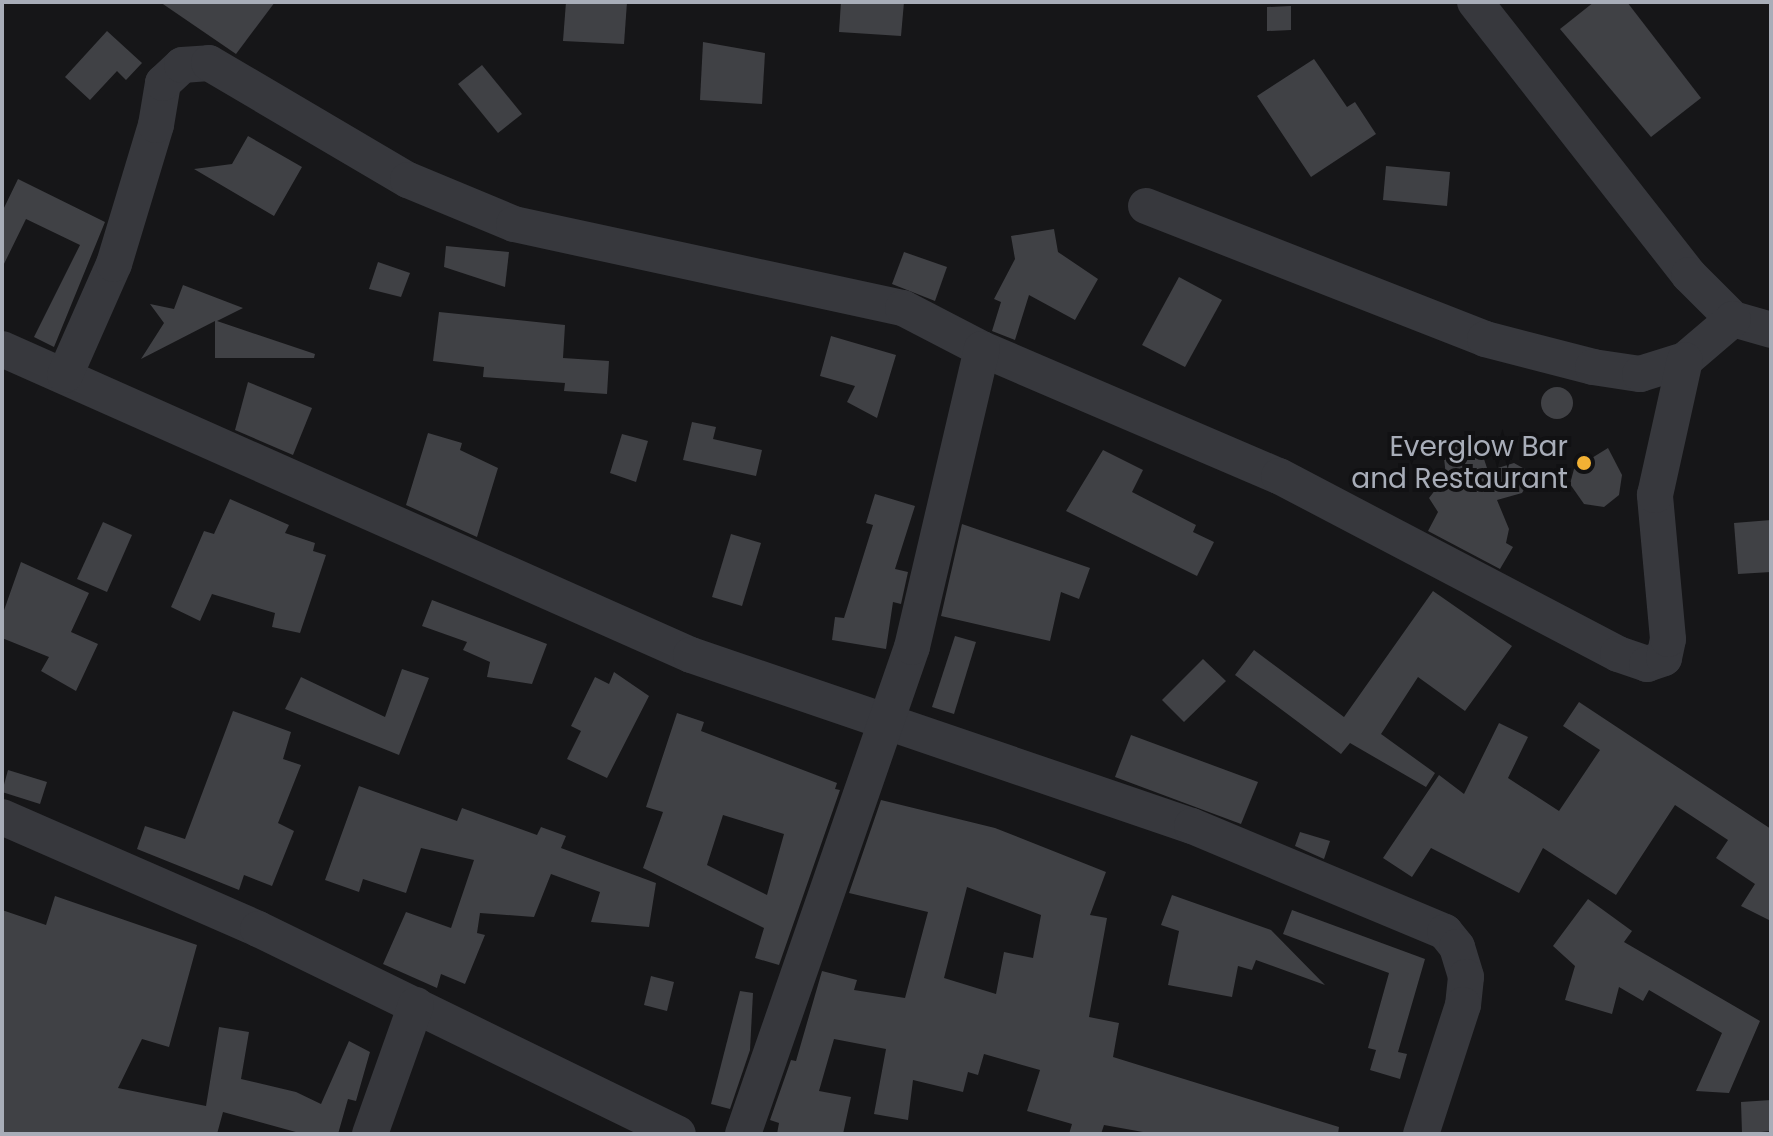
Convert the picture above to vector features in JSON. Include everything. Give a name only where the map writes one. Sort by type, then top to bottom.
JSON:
[{"type":"street","points":[[1475,2],[1689,275],[1733,319],[1771,330]]},
{"type":"street","points":[[65,375],[114,264],[156,125],[163,83],[182,65],[209,63],[408,180],[514,224],[903,308],[982,349],[1063,379],[1279,476],[1618,654],[1647,664],[1664,658],[1668,639],[1655,495],[1685,360]]},
{"type":"street","points":[[1146,206],[1485,339],[1640,374],[1685,360],[1733,319]]},
{"type":"street","points":[[2,349],[691,655],[887,725],[1192,826],[1445,932],[1457,947],[1466,977],[1463,1005],[1421,1134]]},
{"type":"street","points":[[743,1134],[912,647],[982,349]]},
{"type":"street","points":[[2,817],[416,1005],[678,1134]]},
{"type":"street","points":[[370,1134],[416,1005]]},
{"type":"building","points":[[160,2],[275,2],[236,54]]},
{"type":"building","points":[[566,2],[627,2],[624,44],[563,41]]},
{"type":"building","points":[[841,2],[904,2],[901,36],[839,32]]},
{"type":"building","points":[[1594,2],[1627,2],[1701,98],[1651,137],[1560,29]]},
{"type":"building","points":[[1291,6],[1291,30],[1267,31],[1267,7]]},
{"type":"building","points":[[107,31],[142,63],[126,80],[117,71],[90,100],[65,77]]},
{"type":"building","points":[[703,42],[765,53],[762,104],[700,100]]},
{"type":"building","points":[[1314,59],[1347,107],[1355,102],[1376,134],[1311,177],[1257,96]]},
{"type":"building","points":[[482,65],[522,114],[498,133],[458,84]]},
{"type":"building","points":[[248,136],[302,167],[274,216],[194,169],[232,164]]},
{"type":"building","points":[[1386,166],[1450,172],[1447,206],[1383,200]]},
{"type":"building","points":[[18,179],[105,222],[54,347],[34,337],[80,245],[26,219],[2,268],[2,212]]},
{"type":"building","points":[[1054,229],[1058,252],[1098,279],[1075,320],[1029,295],[1015,340],[992,331],[1001,302],[994,299],[1015,259],[1011,236]]},
{"type":"building","points":[[446,246],[509,252],[505,287],[444,267]]},
{"type":"building","points":[[904,252],[947,267],[935,301],[892,284]]},
{"type":"building","points":[[378,262],[410,273],[401,297],[369,289]]},
{"type":"building","points":[[1179,277],[1222,300],[1185,367],[1142,345]]},
{"type":"building","points":[[183,285],[243,308],[217,321],[315,354],[314,358],[215,358],[215,321],[141,359],[164,323],[150,304],[174,309]]},
{"type":"building","points":[[439,312],[565,325],[563,358],[609,361],[607,394],[564,391],[565,383],[483,377],[484,367],[433,361]]},
{"type":"building","points":[[831,336],[896,355],[877,418],[847,402],[855,386],[820,376]]},
{"type":"building","points":[[248,382],[312,408],[293,455],[235,430]]},
{"type":"building","points":[[1557,387],[1568,392],[1573,403],[1568,414],[1557,419],[1546,414],[1541,403],[1546,392]]},
{"type":"building","points":[[692,422],[716,427],[713,439],[762,450],[756,476],[683,460]]},
{"type":"building","points":[[428,433],[462,443],[460,450],[498,468],[477,537],[406,505]]},
{"type":"building","points":[[622,434],[648,441],[636,482],[610,473]]},
{"type":"building","points":[[1465,443],[1482,453],[1488,471],[1514,463],[1528,471],[1530,479],[1522,493],[1497,500],[1509,529],[1506,543],[1513,547],[1500,569],[1428,531],[1438,512],[1429,498],[1446,476],[1444,458],[1448,450]]},
{"type":"building","points":[[1608,448],[1622,475],[1619,495],[1604,507],[1584,504],[1570,484],[1574,469]]},
{"type":"building","points":[[1103,450],[1143,470],[1132,492],[1196,525],[1193,532],[1214,542],[1197,576],[1066,511]]},
{"type":"building","points":[[875,494],[915,506],[895,569],[908,572],[901,604],[893,602],[886,649],[832,640],[835,617],[844,618],[873,525],[866,523]]},
{"type":"building","points":[[230,499],[289,525],[285,533],[315,543],[313,551],[326,555],[300,633],[272,627],[275,613],[212,594],[200,621],[171,607],[204,531],[214,534]]},
{"type":"building","points":[[1771,520],[1771,572],[1738,574],[1734,523]]},
{"type":"building","points":[[103,522],[132,535],[107,592],[77,579]]},
{"type":"building","points":[[962,524],[1090,568],[1079,599],[1061,592],[1050,641],[941,616]]},
{"type":"building","points":[[731,534],[761,543],[742,606],[712,597]]},
{"type":"building","points":[[21,562],[89,593],[71,632],[98,644],[76,691],[41,671],[49,657],[2,638],[2,616]]},
{"type":"building","points":[[1433,591],[1512,646],[1465,711],[1418,677],[1381,734],[1435,773],[1426,787],[1350,743],[1341,754],[1235,675],[1254,650],[1344,717]]},
{"type":"building","points":[[432,600],[547,644],[532,684],[487,677],[490,662],[463,650],[467,642],[422,626]]},
{"type":"building","points":[[955,636],[976,642],[954,714],[932,707]]},
{"type":"building","points":[[1203,659],[1226,681],[1184,722],[1162,700]]},
{"type":"building","points":[[402,669],[429,678],[399,755],[285,709],[301,677],[385,717]]},
{"type":"building","points":[[614,672],[649,696],[607,778],[567,759],[581,731],[571,726],[595,677],[609,684]]},
{"type":"building","points":[[1579,702],[1771,829],[1771,921],[1741,906],[1755,884],[1716,858],[1728,840],[1675,805],[1616,895],[1543,848],[1519,893],[1431,848],[1412,877],[1383,858],[1439,775],[1464,794],[1499,723],[1528,737],[1508,778],[1559,811],[1600,750],[1563,726]]},
{"type":"building","points":[[233,711],[291,732],[283,759],[301,765],[278,823],[294,831],[272,886],[244,875],[239,890],[137,849],[145,826],[185,839]]},
{"type":"building","points":[[677,713],[704,722],[701,731],[837,783],[835,789],[840,790],[779,965],[755,958],[764,928],[643,868],[663,812],[646,807]],"holes":[[[723,815],[784,834],[767,895],[707,865]]]},
{"type":"building","points":[[1131,735],[1258,782],[1241,824],[1115,777]]},
{"type":"building","points":[[8,770],[47,782],[40,804],[2,792]]},
{"type":"building","points":[[359,786],[457,821],[462,808],[537,835],[541,827],[566,836],[561,848],[656,883],[649,927],[591,922],[600,892],[551,874],[534,917],[480,913],[477,933],[485,935],[465,984],[441,974],[437,988],[383,964],[406,912],[451,928],[474,860],[421,848],[406,893],[363,879],[359,892],[325,880]]},
{"type":"building","points":[[881,800],[995,828],[1106,872],[1090,915],[1107,918],[1089,1017],[1119,1023],[1113,1057],[1339,1127],[1338,1134],[1154,1134],[1104,1125],[1101,1134],[1069,1134],[1072,1124],[1027,1111],[1040,1070],[984,1054],[978,1075],[968,1072],[963,1092],[913,1080],[908,1120],[874,1114],[886,1049],[834,1039],[819,1091],[851,1097],[843,1134],[777,1134],[779,1123],[770,1120],[791,1060],[796,1061],[822,971],[857,980],[854,990],[905,998],[928,912],[849,893]],"holes":[[[967,887],[1041,915],[1033,958],[1004,952],[996,994],[944,978]]]},
{"type":"building","points":[[1300,832],[1330,841],[1324,859],[1295,846]]},
{"type":"building","points":[[1172,895],[1271,930],[1325,985],[1256,960],[1252,970],[1238,966],[1232,997],[1168,985],[1179,931],[1161,925]]},
{"type":"building","points":[[55,896],[197,945],[169,1047],[142,1039],[118,1088],[206,1106],[219,1027],[249,1032],[241,1079],[296,1092],[321,1104],[349,1041],[370,1052],[356,1101],[348,1099],[338,1134],[303,1134],[223,1112],[217,1134],[2,1134],[2,910],[46,925]]},
{"type":"building","points":[[1588,899],[1632,931],[1624,942],[1760,1021],[1729,1093],[1696,1091],[1722,1033],[1649,990],[1643,1001],[1619,987],[1612,1014],[1565,1000],[1575,966],[1553,946]]},
{"type":"building","points":[[1292,910],[1425,959],[1398,1052],[1407,1054],[1400,1079],[1370,1070],[1376,1050],[1368,1048],[1389,973],[1283,934]]},
{"type":"building","points":[[651,976],[674,982],[667,1011],[644,1005]]},
{"type":"building","points":[[740,991],[753,993],[750,1050],[730,1109],[711,1104]]},
{"type":"building","points":[[1771,1100],[1771,1131],[1742,1134],[1741,1102]]},
{"type":"place","name":"Everglow Bar and Restaurant","points":[[1584,463]]}]
